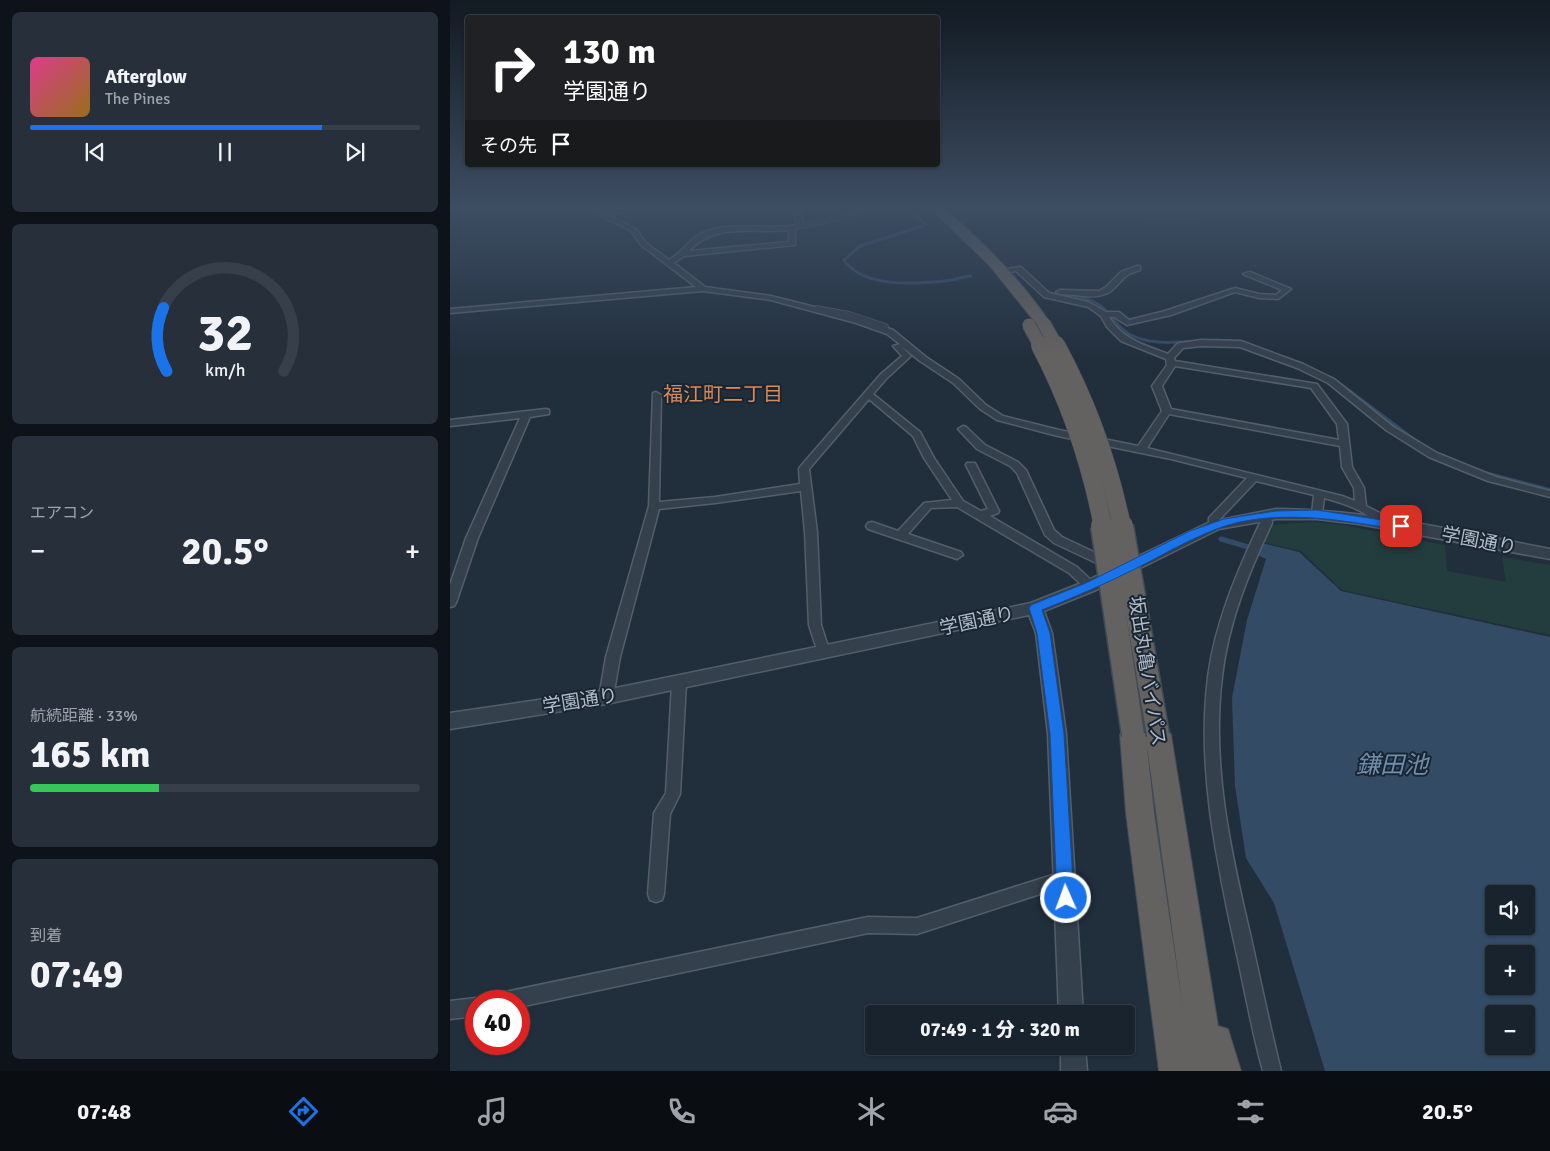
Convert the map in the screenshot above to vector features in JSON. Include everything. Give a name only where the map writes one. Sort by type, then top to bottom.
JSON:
[{"type":"highway","name":"坂出丸亀バイパス","points":[[978,258],[1008,295],[1037,325]]},
{"type":"highway","name":"坂出丸亀バイパス","points":[[992,258],[1004,271],[1037,325],[1074,418],[1098,504],[1116,606],[1189,943],[1209,1071]]},
{"type":"highway","name":"坂出丸亀バイパス","points":[[1145,735],[1140,813],[1176,1071]]},
{"type":"highway","points":[[1140,813],[1167,1071]]},
{"type":"highway","points":[[1189,943],[1224,1071]]},
{"type":"street","points":[[662,258],[703,289]]},
{"type":"street","points":[[669,263],[677,258]]},
{"type":"street","points":[[1041,291],[1094,293],[1106,291],[1120,274],[1137,268]]},
{"type":"street","points":[[1004,271],[1018,269],[1049,296],[1086,302],[1108,315],[1116,314],[1127,322],[1144,320],[1235,290],[1259,296],[1278,297],[1287,289],[1247,274]]},
{"type":"street","points":[[450,311],[703,289],[771,298],[859,321],[888,331],[923,360],[956,381],[982,407],[1000,418],[1058,433],[1141,449],[1319,494],[1361,506],[1376,515],[1383,523]]},
{"type":"street","points":[[1108,315],[1110,327],[1122,339],[1170,361],[1314,386],[1342,424],[1347,466],[1359,488],[1361,506]]},
{"type":"street","points":[[824,653],[815,625],[810,532],[804,469],[883,377],[907,356],[887,336],[888,331]]},
{"type":"street","points":[[1167,411],[1157,386],[1180,346],[1201,343],[1241,344],[1300,366],[1331,381],[1389,428],[1432,456],[1492,479],[1550,494]]},
{"type":"street","points":[[606,697],[613,657],[654,506],[656,395]]},
{"type":"street","points":[[868,395],[917,434],[929,458],[959,504],[1073,570],[1090,586]]},
{"type":"street","points":[[1141,449],[1167,411]]},
{"type":"street","points":[[1167,411],[1344,444]]},
{"type":"street","points":[[450,435],[453,423],[546,412]]},
{"type":"street","points":[[450,603],[472,538],[526,415]]},
{"type":"street","points":[[963,429],[981,447],[1014,464],[1022,472],[1049,532],[1058,540],[1119,571]]},
{"type":"street","points":[[971,465],[994,512],[979,516]]},
{"type":"street","points":[[1215,525],[1214,518],[1254,477]]},
{"type":"street","points":[[654,506],[715,500],[805,487]]},
{"type":"street","points":[[1317,514],[1319,494]]},
{"type":"street","points":[[900,536],[928,505],[959,504]]},
{"type":"street","name":"学園通り","points":[[450,721],[606,697],[680,683],[1035,608],[1090,586],[1215,525],[1266,515],[1317,514],[1383,523],[1550,554]]},
{"type":"street","points":[[1266,515],[1266,523],[1240,578],[1224,632],[1215,676],[1212,722],[1223,853],[1272,1071]]},
{"type":"street","points":[[872,526],[957,555]]},
{"type":"street","points":[[1035,608],[1044,633],[1057,734],[1071,1005]]},
{"type":"street","points":[[656,894],[662,813],[673,794],[680,683]]},
{"type":"street","points":[[530,996],[868,925],[917,926],[1065,879]]},
{"type":"street","points":[[450,1010],[465,1009]]},
{"type":"street","points":[[1073,1055],[1074,1071]]},
{"type":"green space","points":[[1314,522],[1343,525],[1445,545],[1447,571],[1506,582],[1502,557],[1550,565],[1550,635],[1342,590],[1301,551],[1263,542],[1272,525]]},
{"type":"water","name":"鎌田池","points":[[1262,543],[1299,552],[1341,591],[1550,637],[1550,1071],[1325,1071],[1274,903],[1246,858],[1235,786],[1232,698],[1247,620],[1266,559],[1257,555]]},
{"type":"waterway","points":[[846,258],[844,260],[853,269],[863,276],[876,280],[904,283],[932,282],[971,276]]},
{"type":"waterway","points":[[1058,295],[1080,297],[1098,304],[1123,330],[1137,338],[1155,342],[1201,341]]},
{"type":"waterway","points":[[1216,340],[1240,342]]},
{"type":"waterway","points":[[1299,363],[1344,387],[1413,439]]},
{"type":"waterway","points":[[1485,473],[1550,490]]},
{"type":"waterway","points":[[1221,539],[1255,549]]},
{"type":"district","name":"福江町二丁目","points":[[723,394]]},
{"type":"route","points":[[1066,898],[1060,762],[1044,633],[1035,608],[1090,586],[1194,534],[1228,522],[1276,514],[1304,513],[1331,515],[1401,526]]}]
